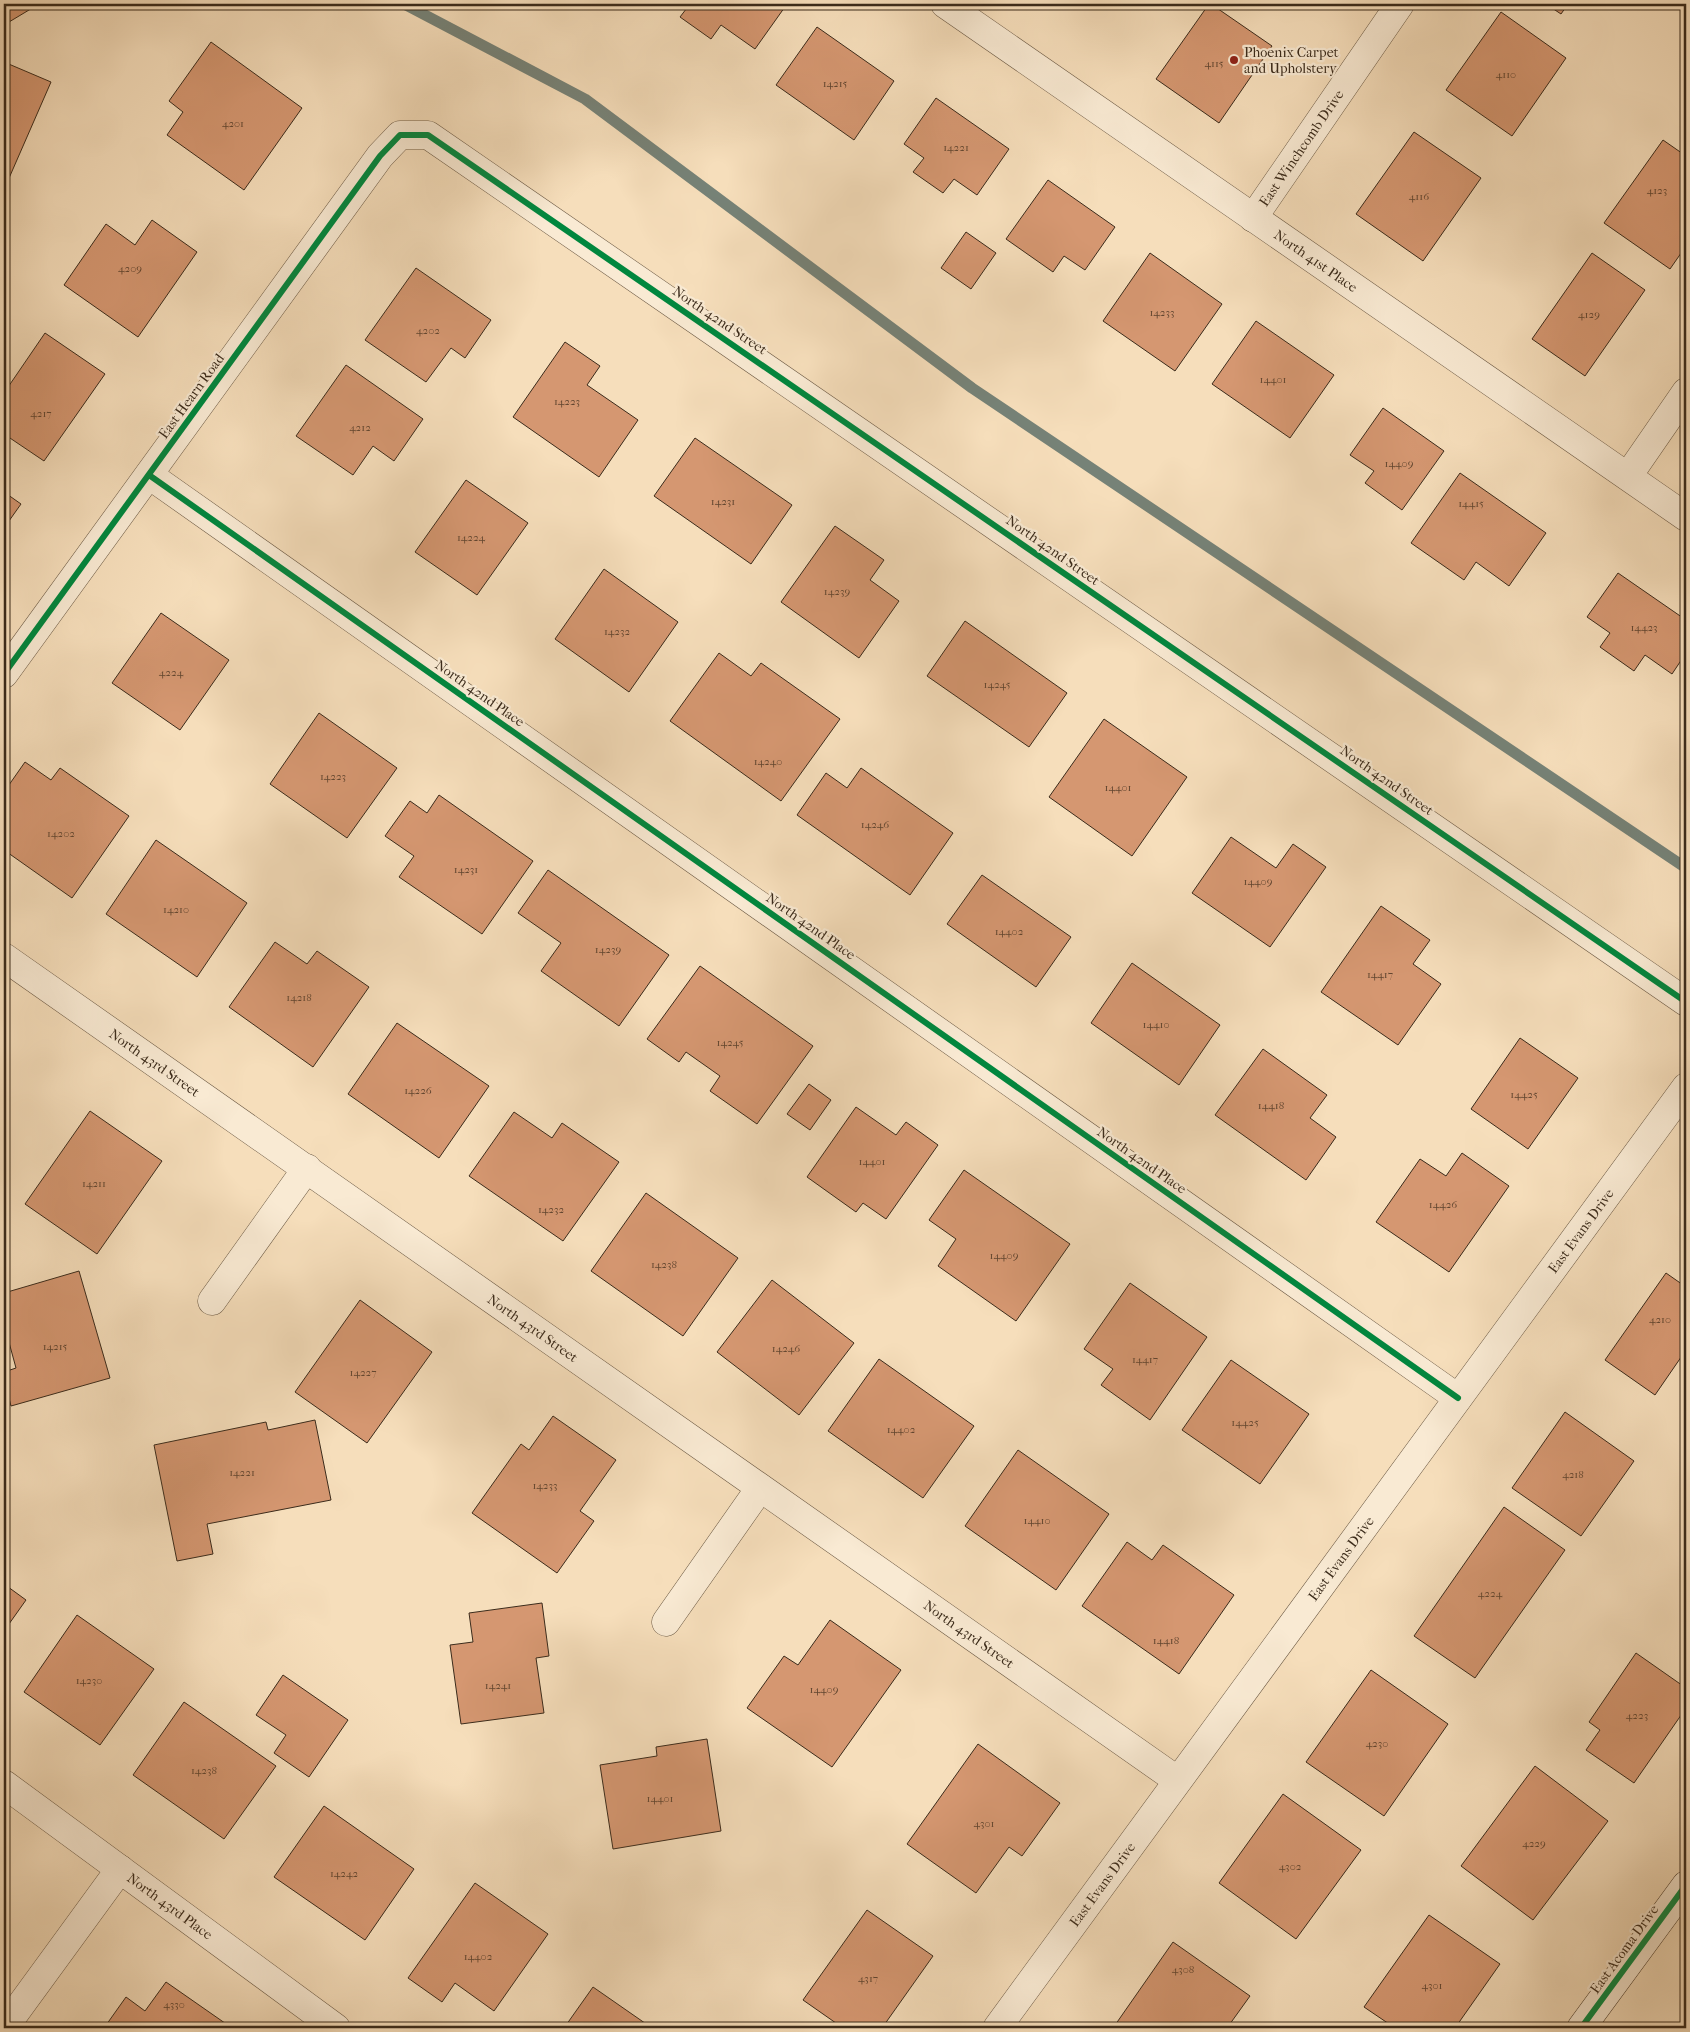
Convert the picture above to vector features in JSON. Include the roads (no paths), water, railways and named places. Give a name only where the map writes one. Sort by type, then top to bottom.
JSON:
[{"type":"street","name":"North 41st Place","points":[[945,4],[1686,517]]},
{"type":"street","name":"East Winchcomb Drive","points":[[1253,218],[1400,4]]},
{"type":"street","name":"East Hearn Road","points":[[4,674],[380,156],[400,135]]},
{"type":"street","name":"North 42nd Street","points":[[400,135],[428,135],[1686,1002]]},
{"type":"street","points":[[1628,476],[1686,392]]},
{"type":"street","name":"North 42nd Place","points":[[149,475],[1458,1398]]},
{"type":"street","name":"North 43rd Street","points":[[4,957],[1177,1780]]},
{"type":"street","name":"East Evans Drive","points":[[996,2028],[1686,1087]]},
{"type":"street","points":[[212,1300],[307,1168]]},
{"type":"street","points":[[666,1622],[760,1488]]},
{"type":"street","name":"North 43rd Place","points":[[4,1784],[336,2028]]},
{"type":"street","points":[[4,2028],[120,1869]]},
{"type":"street","name":"East Acoma Drive","points":[[1581,2028],[1686,1884]]},
{"type":"waterway","points":[[404,4],[585,99],[972,388],[1686,868]]},
{"type":"place","name":"Phoenix Carpet and Upholstery","points":[[1234,60]]}]
